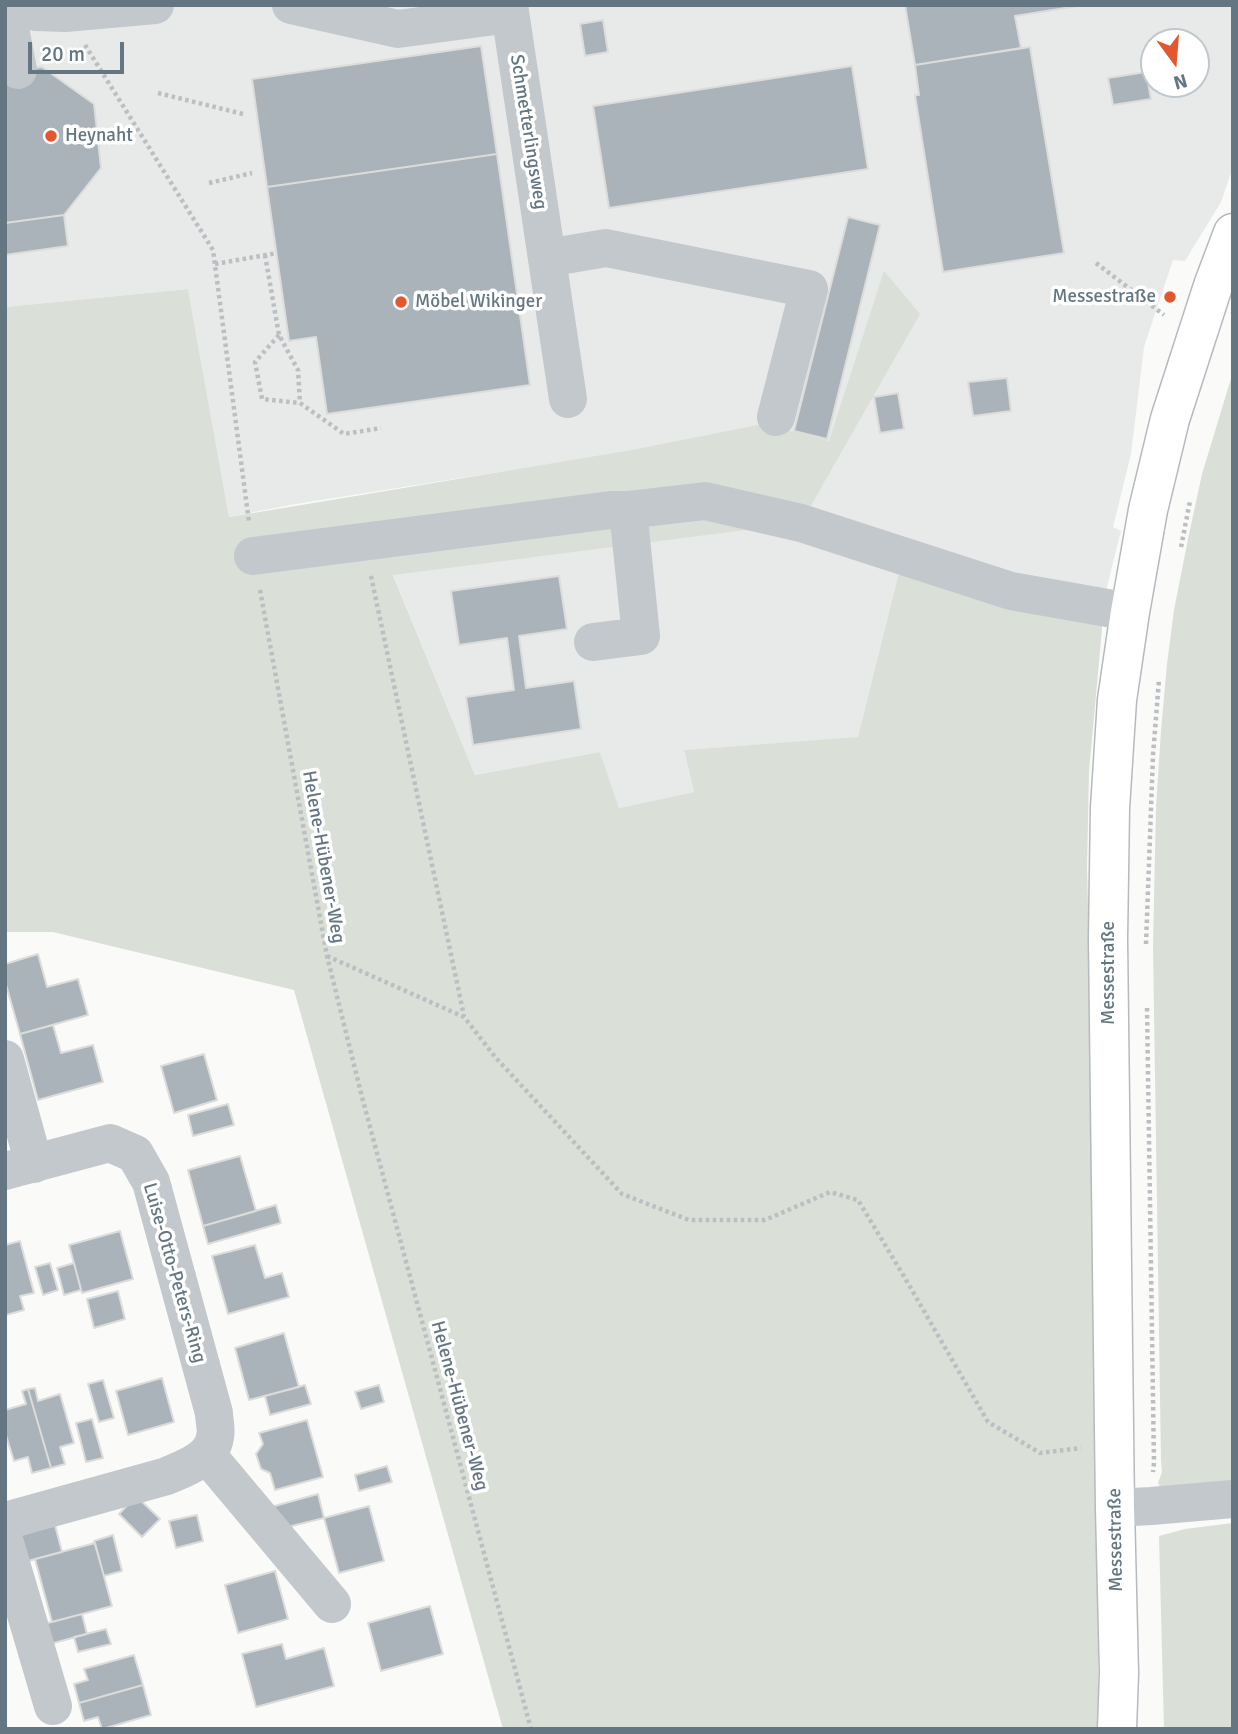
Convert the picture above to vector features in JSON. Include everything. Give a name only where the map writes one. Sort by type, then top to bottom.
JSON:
[{"type":"main road","name":"Messestraße","points":[[1117,1729],[1133,1507],[1108,939],[1110,808],[1117,699],[1149,510],[1170,419],[1233,233]]},
{"type":"street","points":[[18,5],[9,23],[18,70]]},
{"type":"street","points":[[27,5],[36,12],[65,13],[155,5]]},
{"type":"street","points":[[291,5],[398,29],[509,10]]},
{"type":"street","name":"Schmetterlingsweg","points":[[509,10],[568,399]]},
{"type":"street","points":[[547,258],[606,248],[809,289],[776,417]]},
{"type":"street","points":[[253,556],[611,510],[705,501],[801,523],[1011,591],[1130,612]]},
{"type":"street","points":[[593,642],[642,636],[628,510]]},
{"type":"street","name":"Luise-Otto-Peters-Ring","points":[[5,1059],[19,1167],[110,1143],[135,1154],[151,1182],[214,1413],[215,1438],[207,1455]]},
{"type":"street","points":[[5,1521],[167,1476],[207,1455],[332,1604]]},
{"type":"street","points":[[1133,1507],[1233,1499]]},
{"type":"street","points":[[5,1543],[53,1706]]},
{"type":"path","name":"Helene-Hübener-Weg","points":[[65,13],[213,250],[253,556],[327,956],[369,1124],[531,1729]]},
{"type":"path","points":[[158,93],[243,114]]},
{"type":"path","points":[[209,183],[252,173]]},
{"type":"path","points":[[215,264],[277,253]]},
{"type":"path","points":[[265,255],[279,335],[298,370],[300,403]]},
{"type":"path","points":[[1096,263],[1164,315]]},
{"type":"path","points":[[279,335],[255,362],[261,399],[300,403],[344,434],[381,428]]},
{"type":"path","points":[[1180,551],[1190,498]]},
{"type":"path","points":[[363,542],[464,1017],[496,1058],[622,1194],[689,1220],[765,1220],[830,1192],[858,1200],[988,1422],[1040,1453],[1085,1447]]},
{"type":"path","points":[[1147,957],[1153,755],[1160,668]]},
{"type":"path","points":[[327,956],[464,1017]]},
{"type":"path","points":[[1133,1507],[1151,1482],[1154,1463],[1147,998]]},
{"type":"shaded area","points":[[5,5],[1233,5],[1233,167],[1221,202],[1185,261],[1173,260],[1144,347],[1131,454],[1113,527],[1121,531],[1102,607],[903,556],[858,738],[684,750],[694,792],[619,808],[600,752],[475,775],[393,574],[799,523],[632,451],[229,517],[188,289],[5,307]]},
{"type":"shaded area","points":[[884,271],[920,314],[801,523],[393,575],[475,775],[600,752],[619,808],[694,792],[684,750],[858,737],[903,556],[1102,607],[1089,772],[1087,868],[1099,1729],[503,1729],[294,990],[53,932],[5,932],[5,307],[188,289],[229,517],[632,450],[763,424],[829,441]]},
{"type":"shaded area","points":[[1233,372],[1233,1487],[1162,1490],[1158,1483],[1162,1472],[1153,947],[1156,807],[1174,610],[1202,474]]},
{"type":"shaded area","points":[[1233,1523],[1233,1729],[1164,1729],[1159,1536],[1185,1529]]},
{"type":"building","points":[[905,5],[1084,5],[1015,16],[1021,48],[915,65]]},
{"type":"building","points":[[603,20],[608,52],[585,56],[580,24]]},
{"type":"building","points":[[481,46],[497,154],[267,187],[252,79]]},
{"type":"building","points":[[1030,47],[1064,253],[943,272],[915,95],[919,95],[915,65]]},
{"type":"building","points":[[852,66],[868,169],[609,208],[593,106]]},
{"type":"building","name":"Heynaht","points":[[42,67],[94,104],[101,168],[64,215],[5,223],[5,72]]},
{"type":"building","points":[[1140,73],[1140,98],[1151,99],[1113,105],[1108,78]]},
{"type":"building","name":"Möbel Wikinger","points":[[497,154],[530,385],[327,414],[316,337],[289,341],[267,187]]},
{"type":"building","points":[[64,215],[68,246],[5,255],[5,223]]},
{"type":"building","points":[[848,217],[880,225],[827,439],[794,431]]},
{"type":"building","points":[[1007,378],[1011,411],[973,416],[968,382]]},
{"type":"building","points":[[898,393],[904,429],[880,433],[874,397]]},
{"type":"building","points":[[559,576],[567,629],[519,636],[526,688],[574,681],[581,729],[473,745],[466,697],[514,690],[507,638],[459,645],[451,591]]},
{"type":"building","points":[[38,954],[47,987],[78,979],[88,1015],[20,1034],[5,981],[5,964]]},
{"type":"building","points":[[53,1025],[61,1053],[93,1045],[103,1082],[38,1100],[20,1034]]},
{"type":"building","points":[[204,1054],[217,1100],[174,1113],[161,1066]]},
{"type":"building","points":[[228,1104],[234,1125],[193,1136],[188,1115]]},
{"type":"building","points":[[240,1156],[256,1211],[203,1226],[188,1170]]},
{"type":"building","points":[[276,1205],[281,1223],[208,1244],[203,1226]]},
{"type":"building","points":[[120,1231],[133,1279],[82,1293],[69,1245]]},
{"type":"building","points":[[20,1241],[34,1293],[20,1296],[24,1310],[6,1315],[5,1245]]},
{"type":"building","points":[[255,1245],[265,1278],[282,1273],[289,1297],[228,1314],[212,1256]]},
{"type":"building","points":[[50,1263],[58,1290],[43,1295],[35,1267]]},
{"type":"building","points":[[74,1263],[81,1290],[64,1295],[57,1268]]},
{"type":"building","points":[[118,1291],[125,1319],[94,1328],[87,1299]]},
{"type":"building","points":[[284,1333],[299,1387],[249,1400],[235,1348]]},
{"type":"building","points":[[162,1378],[174,1422],[128,1435],[116,1391]]},
{"type":"building","points":[[103,1380],[114,1418],[99,1422],[88,1384]]},
{"type":"building","points":[[305,1385],[311,1404],[270,1415],[265,1396]]},
{"type":"building","points":[[379,1385],[384,1402],[361,1409],[355,1392]]},
{"type":"building","points":[[35,1388],[38,1401],[60,1394],[74,1443],[60,1447],[65,1464],[51,1468],[28,1389]]},
{"type":"building","points":[[28,1389],[51,1468],[32,1473],[28,1457],[14,1461],[5,1432],[5,1410],[26,1404],[22,1391]]},
{"type":"building","points":[[92,1419],[103,1458],[86,1462],[76,1423]]},
{"type":"building","points":[[307,1420],[323,1477],[275,1490],[270,1473],[261,1469],[256,1454],[263,1444],[259,1433]]},
{"type":"building","points":[[387,1466],[392,1482],[359,1491],[355,1475]]},
{"type":"building","points":[[318,1494],[324,1518],[288,1527],[271,1507]]},
{"type":"building","points":[[136,1496],[160,1519],[142,1537],[119,1514]]},
{"type":"building","points":[[369,1506],[384,1561],[339,1573],[324,1518]]},
{"type":"building","points":[[197,1515],[203,1541],[176,1548],[169,1521]]},
{"type":"building","points":[[55,1525],[62,1552],[28,1561],[20,1535]]},
{"type":"building","points":[[113,1535],[122,1571],[104,1576],[94,1541]]},
{"type":"building","points":[[95,1543],[112,1606],[52,1622],[35,1559]]},
{"type":"building","points":[[275,1571],[288,1619],[238,1633],[225,1585]]},
{"type":"building","points":[[430,1606],[443,1654],[381,1671],[368,1623]]},
{"type":"building","points":[[82,1614],[87,1634],[50,1644],[44,1624]]},
{"type":"building","points":[[106,1629],[111,1644],[78,1652],[74,1637]]},
{"type":"building","points":[[282,1644],[286,1659],[324,1648],[334,1686],[256,1707],[242,1654]]},
{"type":"building","points":[[134,1655],[143,1685],[79,1703],[74,1684],[88,1680],[84,1669]]},
{"type":"building","points":[[143,1685],[151,1715],[102,1729],[98,1717],[84,1721],[79,1703]]},
{"type":"place","name":"Heynaht","points":[[51,136]]},
{"type":"place","name":"Messestraße","points":[[1170,297]]},
{"type":"place","name":"Möbel Wikinger","points":[[401,302]]}]
